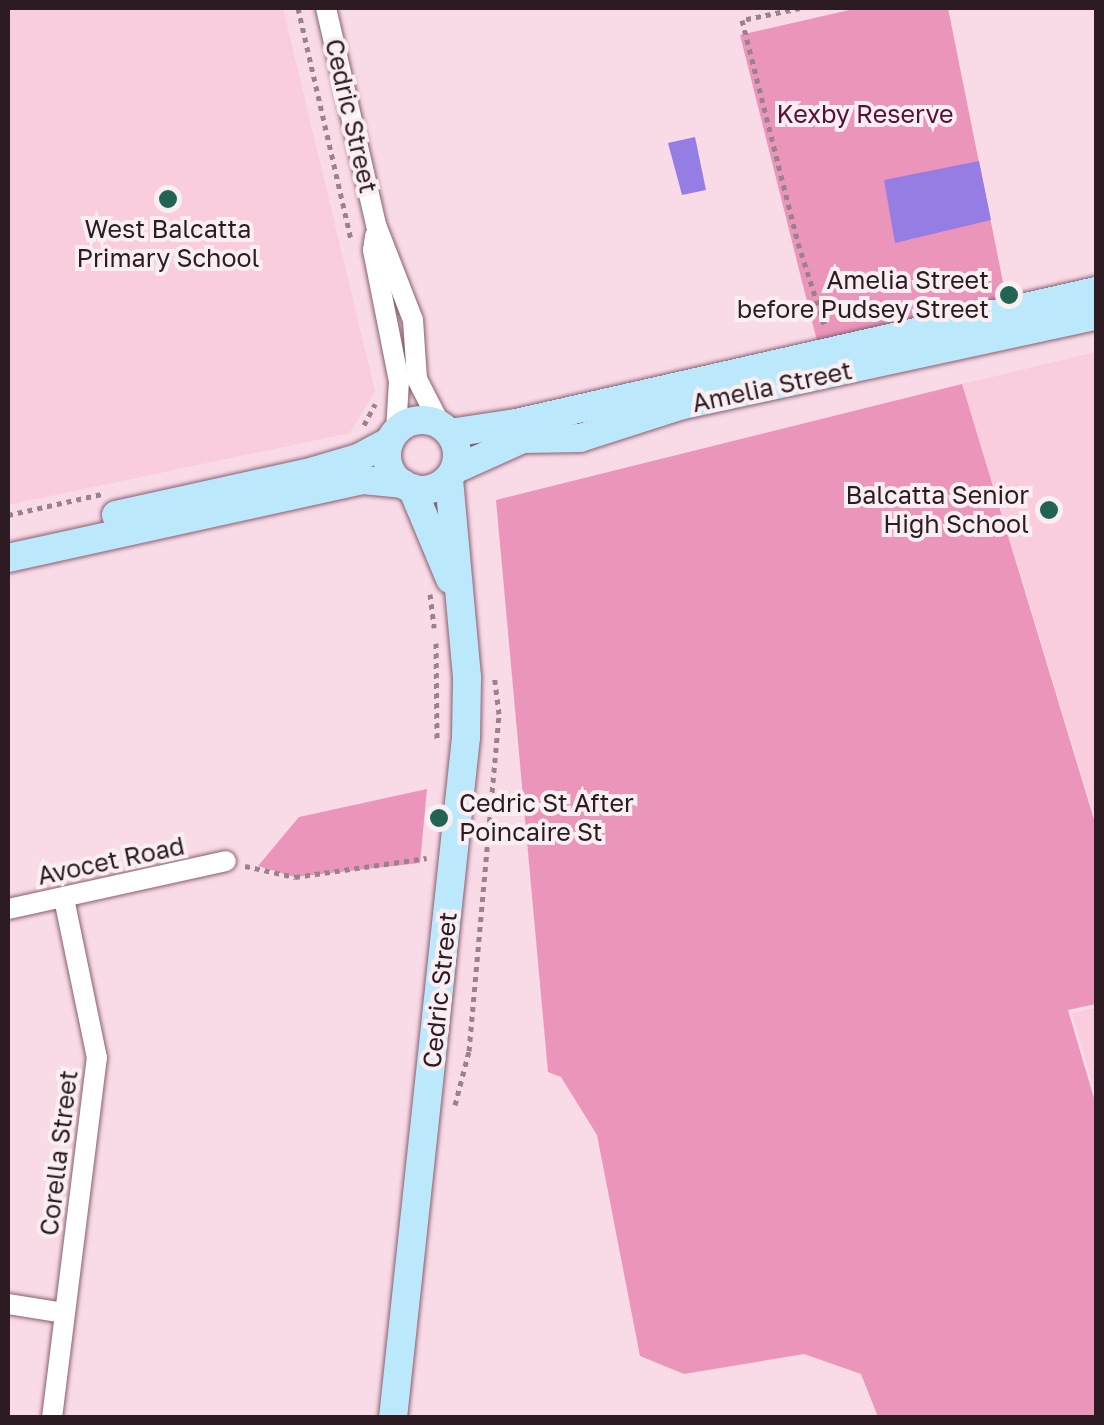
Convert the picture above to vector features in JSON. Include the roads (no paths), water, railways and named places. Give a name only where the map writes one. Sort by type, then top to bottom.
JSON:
[{"type":"main road","name":"Amelia Street","points":[[445,428],[516,423],[1096,291]]},
{"type":"main road","name":"Amelia Street","points":[[451,474],[523,439],[580,438],[683,405],[1096,316]]},
{"type":"main road","points":[[8,540],[314,471],[358,458],[415,420],[445,428],[458,451],[451,474],[432,488],[348,483],[8,558]]},
{"type":"main road","points":[[393,436],[390,470],[408,486]]},
{"type":"main road","name":"Cedric Street","points":[[443,593],[456,537],[451,474]]},
{"type":"main road","name":"Cedric Street","points":[[393,1418],[466,737],[467,677],[408,486]]},
{"type":"main road","name":"Cedric Street","points":[[399,1386],[402,1418]]},
{"type":"street","name":"Cedric Street","points":[[326,8],[376,225],[413,320],[416,380],[445,428]]},
{"type":"street","name":"Cedric Street","points":[[376,225],[374,250],[398,381],[393,436]]},
{"type":"street","name":"Avocet Road","points":[[8,909],[226,862]]},
{"type":"street","name":"Corella Street","points":[[52,1418],[97,1058],[64,898]]},
{"type":"street","points":[[8,1304],[64,1313]]},
{"type":"place","name":"West Balcatta Primary School","points":[[168,199]]},
{"type":"place","name":"Amelia Street before Pudsey Street","points":[[1009,295]]},
{"type":"place","name":"Balcatta Senior High School","points":[[1049,510]]},
{"type":"place","name":"Cedric St After Poincaire St","points":[[439,818]]},
{"type":"park label","name":"Kexby Reserve","points":[[865,114]]}]
